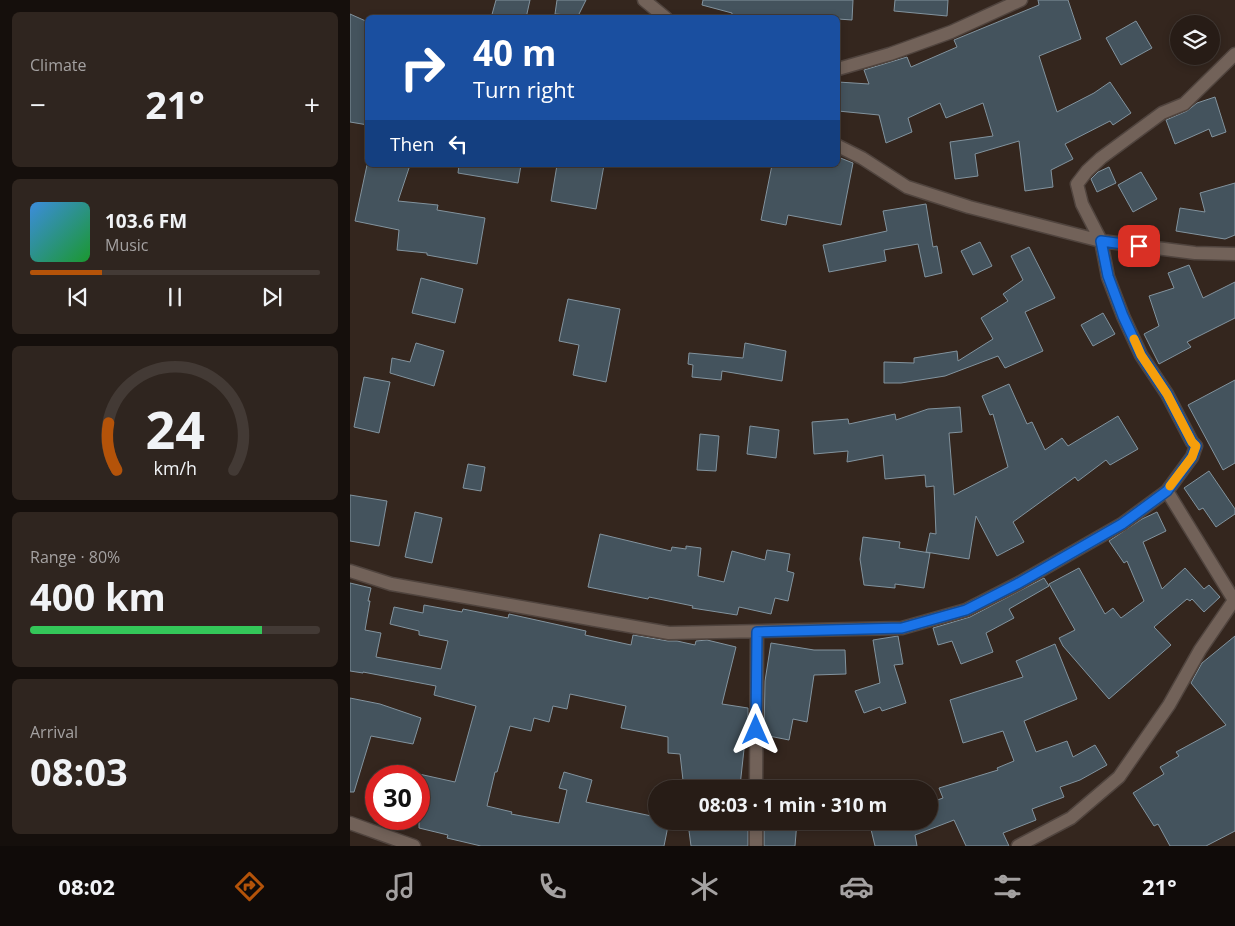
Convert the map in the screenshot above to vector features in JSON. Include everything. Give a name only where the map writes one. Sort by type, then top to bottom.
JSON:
[{"type":"street","points":[[644,0],[662,15]]},
{"type":"street","points":[[840,68],[890,54],[951,32],[1021,0]]},
{"type":"street","points":[[350,571],[391,584],[669,633],[902,628],[966,610],[1017,584],[1122,524],[1167,491],[1192,457],[1196,446],[1192,442],[1167,394],[1141,355],[1123,316],[1108,276],[1101,241],[1082,204],[1077,184],[1101,158],[1162,113],[1184,104],[1235,54]]},
{"type":"street","points":[[840,147],[862,158],[907,187],[969,207],[1101,241],[1195,253],[1235,254]]},
{"type":"street","points":[[1018,846],[1071,818],[1119,777],[1170,705],[1200,650],[1235,600],[1167,491]]},
{"type":"street","points":[[756,780],[757,632]]},
{"type":"street","points":[[350,823],[414,846]]},
{"type":"street","points":[[756,830],[756,846]]},
{"type":"building","points":[[496,0],[530,0],[527,15],[492,15]]},
{"type":"building","points":[[557,0],[586,0],[578,15],[555,14]]},
{"type":"building","points":[[703,0],[853,0],[852,20],[840,19],[840,15],[732,15],[732,13],[702,5]]},
{"type":"building","points":[[895,0],[948,0],[947,16],[894,11]]},
{"type":"building","points":[[1038,0],[1068,0],[1081,39],[1039,56],[1057,112],[1094,93],[1110,82],[1131,113],[1113,125],[1110,121],[1065,144],[1073,159],[1051,170],[1053,187],[1025,191],[1019,141],[975,154],[978,176],[955,179],[950,142],[993,136],[983,103],[946,118],[940,103],[908,118],[912,132],[886,143],[879,115],[840,111],[840,82],[869,84],[864,70],[907,57],[911,67],[957,47],[954,40],[1039,5]]},
{"type":"building","points":[[350,14],[365,21],[365,124],[350,122]]},
{"type":"building","points":[[1136,21],[1152,48],[1121,65],[1106,38]]},
{"type":"building","points":[[1215,97],[1226,132],[1212,137],[1209,129],[1175,144],[1166,120],[1187,111],[1197,103]]},
{"type":"building","points":[[840,158],[853,163],[841,225],[788,215],[786,225],[761,220],[772,167],[840,167]]},
{"type":"building","points":[[367,167],[409,167],[398,201],[438,205],[437,210],[485,218],[477,264],[427,255],[427,253],[397,250],[399,230],[355,221]]},
{"type":"building","points":[[459,167],[521,167],[518,183],[458,173]]},
{"type":"building","points":[[557,167],[604,167],[596,209],[551,201]]},
{"type":"building","points":[[1109,167],[1116,183],[1097,192],[1091,179],[1098,172]]},
{"type":"building","points":[[1141,172],[1157,199],[1133,212],[1118,185]]},
{"type":"building","points":[[1235,183],[1235,235],[1225,239],[1176,231],[1180,208],[1205,212],[1200,193]]},
{"type":"building","points":[[926,204],[933,247],[937,246],[942,273],[925,277],[918,244],[884,250],[886,261],[829,272],[823,245],[887,231],[883,211]]},
{"type":"building","points":[[980,242],[992,266],[973,275],[961,251]]},
{"type":"building","points":[[1029,247],[1055,298],[1025,312],[1043,351],[1005,368],[998,356],[945,376],[901,383],[884,383],[884,362],[914,363],[914,358],[957,351],[958,361],[993,339],[981,318],[1008,301],[1003,294],[1023,280],[1011,256]]},
{"type":"building","points":[[1189,265],[1203,298],[1235,282],[1235,318],[1187,342],[1191,347],[1159,364],[1144,334],[1159,326],[1149,296],[1174,288],[1168,273]]},
{"type":"building","points":[[421,278],[463,289],[455,323],[412,313]]},
{"type":"building","points":[[568,299],[620,309],[606,382],[573,375],[579,345],[559,341]]},
{"type":"building","points":[[1103,313],[1115,334],[1093,346],[1081,325]]},
{"type":"building","points":[[416,343],[444,351],[434,386],[390,373],[392,358],[410,362]]},
{"type":"building","points":[[745,343],[786,351],[782,381],[722,371],[721,380],[692,377],[693,365],[688,364],[689,353],[743,358]]},
{"type":"building","points":[[364,377],[390,382],[379,433],[354,427]]},
{"type":"building","points":[[1235,380],[1235,463],[1223,470],[1188,405]]},
{"type":"building","points":[[1009,384],[1027,424],[1032,422],[1045,450],[1062,438],[1068,446],[1118,416],[1138,449],[1110,465],[1106,460],[1078,481],[1075,477],[1013,522],[1024,542],[997,556],[976,516],[969,559],[926,552],[930,533],[936,534],[934,486],[926,487],[925,475],[885,479],[883,455],[847,462],[848,451],[814,454],[812,422],[848,419],[849,424],[895,414],[896,420],[928,409],[960,407],[962,432],[949,433],[954,495],[1008,467],[993,414],[990,415],[982,396]]},
{"type":"building","points":[[750,426],[779,430],[776,458],[747,454]]},
{"type":"building","points":[[700,434],[719,436],[716,471],[697,470]]},
{"type":"building","points":[[468,464],[485,467],[481,491],[463,488]]},
{"type":"building","points":[[1209,471],[1235,509],[1235,514],[1216,527],[1203,508],[1199,510],[1184,488]]},
{"type":"building","points":[[350,495],[387,501],[379,546],[350,541]]},
{"type":"building","points":[[415,512],[442,518],[432,563],[405,557]]},
{"type":"building","points":[[1157,512],[1166,531],[1143,542],[1162,589],[1185,568],[1204,589],[1209,585],[1220,597],[1204,612],[1192,599],[1190,601],[1187,599],[1154,627],[1171,645],[1109,699],[1063,646],[1059,638],[1075,630],[1049,584],[1079,568],[1105,614],[1113,608],[1121,618],[1144,601],[1127,561],[1124,563],[1109,541],[1142,519]]},
{"type":"building","points":[[600,534],[671,551],[672,547],[686,549],[686,546],[701,548],[698,576],[724,582],[732,551],[765,560],[767,550],[790,554],[787,571],[794,573],[788,601],[775,598],[771,614],[739,607],[737,615],[588,587]]},
{"type":"building","points":[[863,537],[900,542],[899,548],[930,553],[924,588],[895,584],[895,588],[864,585],[860,559]]},
{"type":"building","points":[[1044,578],[1049,586],[1009,609],[1014,618],[986,633],[993,652],[961,664],[952,641],[938,645],[933,628],[970,617]]},
{"type":"building","points":[[350,583],[371,588],[365,630],[381,633],[376,657],[441,669],[448,641],[419,635],[419,631],[390,624],[394,607],[423,613],[424,605],[462,612],[463,609],[508,618],[509,614],[586,631],[585,635],[631,645],[633,635],[695,645],[696,641],[707,640],[736,647],[722,704],[748,708],[748,732],[746,731],[741,780],[683,780],[680,754],[668,753],[668,737],[621,728],[626,706],[570,694],[567,709],[553,706],[549,722],[534,718],[531,731],[510,726],[497,772],[495,772],[487,806],[512,812],[511,814],[559,823],[567,790],[559,788],[564,772],[592,780],[586,802],[648,815],[648,830],[667,830],[664,846],[481,846],[447,838],[448,835],[427,830],[430,830],[430,776],[455,782],[476,706],[434,695],[436,686],[350,671]]},
{"type":"building","points":[[898,636],[903,664],[894,665],[906,703],[882,711],[880,707],[864,713],[855,691],[880,683],[873,640]]},
{"type":"building","points":[[1235,636],[1235,831],[1206,846],[1170,846],[1158,824],[1154,826],[1133,793],[1164,774],[1160,767],[1179,756],[1176,752],[1226,725],[1191,683],[1202,663]]},
{"type":"building","points":[[771,643],[814,650],[845,650],[846,674],[814,675],[807,722],[793,719],[789,740],[764,735],[765,681]]},
{"type":"building","points":[[1055,644],[1077,699],[1024,721],[1036,752],[1067,741],[1073,757],[1095,745],[1107,765],[1080,780],[1060,787],[1064,797],[1032,809],[1036,820],[1003,833],[1009,846],[966,846],[954,820],[938,826],[938,800],[943,798],[939,788],[998,770],[997,768],[1014,761],[1003,731],[963,743],[950,700],[1023,677],[1016,661]]},
{"type":"building","points":[[350,698],[380,704],[421,718],[413,744],[371,736],[354,792],[350,792]]},
{"type":"building","points":[[689,830],[748,830],[748,846],[691,846]]},
{"type":"building","points":[[764,830],[796,830],[795,846],[764,846]]},
{"type":"building","points":[[871,830],[928,830],[915,835],[917,846],[875,846]]},
{"type":"slow traffic","points":[[1134,339],[1141,355],[1167,394],[1192,442],[1196,446],[1192,457],[1170,486]]},
{"type":"route","points":[[756,730],[757,632],[902,628],[966,610],[1017,584],[1122,524],[1167,491],[1192,457],[1196,446],[1192,442],[1167,394],[1141,355],[1123,316],[1108,276],[1101,241],[1139,246]]}]
